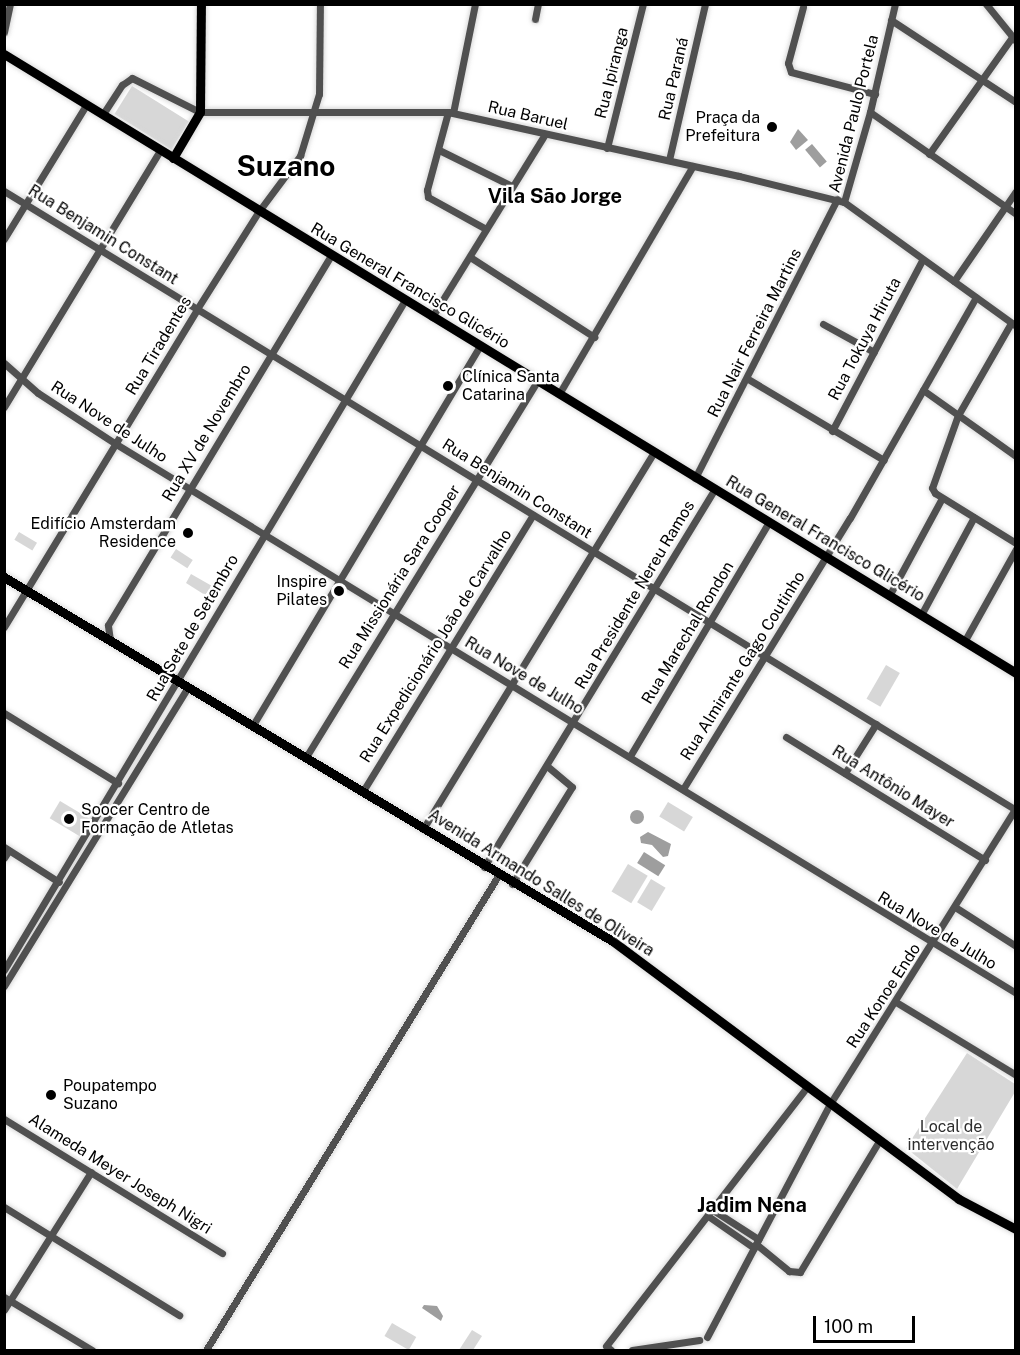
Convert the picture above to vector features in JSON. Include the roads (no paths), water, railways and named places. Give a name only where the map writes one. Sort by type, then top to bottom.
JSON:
[{"type":"main road","points":[[173,158],[200,112],[201,4]]},
{"type":"main road","name":"Rua General Francisco Glicério","points":[[4,54],[1016,673]]},
{"type":"main road","name":"Avenida Armando Salles de Oliveira","points":[[4,577],[631,954],[959,1199],[1016,1229]]},
{"type":"street","points":[[4,32],[10,4]]},
{"type":"street","name":"Rua Tiradentes","points":[[4,627],[197,309],[259,211],[300,156],[316,110],[320,4]]},
{"type":"street","points":[[475,4],[451,112],[427,190],[430,200],[486,229]]},
{"type":"street","points":[[536,19],[538,4]]},
{"type":"street","name":"Rua Ipiranga","points":[[607,148],[644,4]]},
{"type":"street","name":"Rua Paraná","points":[[669,160],[705,4]]},
{"type":"street","name":"Avenida Paulo Portela","points":[[895,4],[870,112],[840,201],[922,260]]},
{"type":"street","points":[[929,154],[981,79],[1014,39],[986,4]]},
{"type":"street","points":[[803,7],[788,63],[791,72],[875,94]]},
{"type":"street","points":[[891,20],[1016,102]]},
{"type":"street","points":[[103,114],[122,85],[132,78],[200,112]]},
{"type":"street","points":[[4,239],[86,105]]},
{"type":"street","name":"Rua Baruel","points":[[200,112],[316,110],[451,112],[669,160],[840,201]]},
{"type":"street","points":[[870,112],[1016,214]]},
{"type":"street","points":[[432,317],[545,134]]},
{"type":"street","points":[[4,407],[160,150]]},
{"type":"street","points":[[439,150],[512,186]]},
{"type":"street","points":[[559,394],[693,166]]},
{"type":"street","name":"Rua Benjamin Constant","points":[[4,191],[270,353],[344,402],[420,445],[1015,809]]},
{"type":"street","points":[[954,281],[1016,191]]},
{"type":"street","name":"Rua Nair Ferreira Martins","points":[[695,477],[840,201]]},
{"type":"street","name":"Rua XV de Novembro","points":[[108,626],[331,255]]},
{"type":"street","points":[[470,257],[594,337]]},
{"type":"street","points":[[922,260],[1013,324],[958,415],[933,482],[933,491],[1016,543]]},
{"type":"street","name":"Rua Tokuya Hiruta","points":[[832,431],[922,260]]},
{"type":"street","name":"Rua Almirante Gago Coutinho","points":[[683,789],[767,656],[884,460],[976,297]]},
{"type":"street","name":"Rua Sete de Setembro","points":[[4,970],[59,882],[405,300]]},
{"type":"street","points":[[823,324],[874,352]]},
{"type":"street","points":[[253,725],[480,346]]},
{"type":"street","name":"Rua Nove de Julho","points":[[4,363],[38,393],[116,444],[265,532],[1016,993]]},
{"type":"street","points":[[748,379],[884,460]]},
{"type":"street","name":"Rua Missionária Sara Cooper","points":[[306,757],[537,381]]},
{"type":"street","points":[[923,390],[1016,456]]},
{"type":"street","points":[[423,829],[513,686],[654,452]]},
{"type":"street","name":"Rua Presidente Nereu Ramos","points":[[484,867],[715,489]]},
{"type":"street","points":[[889,596],[942,498]]},
{"type":"street","name":"Rua Expedicionário João de Carvalho","points":[[363,791],[533,515]]},
{"type":"street","points":[[921,615],[974,517]]},
{"type":"street","name":"Rua Marechal Rondon","points":[[630,756],[769,522]]},
{"type":"street","points":[[964,642],[1016,549]]},
{"type":"street","points":[[92,630],[108,626],[110,640]]},
{"type":"street","name":"Rua Sete de Setembro","points":[[4,986],[188,687]]},
{"type":"street","points":[[4,713],[118,783]]},
{"type":"street","points":[[846,773],[876,724]]},
{"type":"street","name":"Rua Antônio Mayer","points":[[786,737],[986,860]]},
{"type":"street","points":[[512,884],[572,787],[547,766]]},
{"type":"street","name":"Rua Konoe Endo","points":[[707,1336],[830,1104],[986,860],[1015,809]]},
{"type":"street","points":[[4,858],[7,849],[59,882]]},
{"type":"street","points":[[206,1350],[498,876]]},
{"type":"street","points":[[955,907],[1013,944],[1016,935]]},
{"type":"street","points":[[896,1002],[1016,1075]]},
{"type":"street","points":[[611,1350],[606,1346],[807,1087]]},
{"type":"street","name":"Alameda Meyer Joseph Nigri","points":[[4,1119],[222,1253]]},
{"type":"street","points":[[711,1213],[789,1270],[800,1272],[879,1141]]},
{"type":"street","points":[[4,1310],[8,1299],[91,1172]]},
{"type":"street","points":[[4,1206],[179,1315]]},
{"type":"street","points":[[8,1299],[92,1350]]},
{"type":"street","points":[[632,1350],[699,1340]]},
{"type":"place","name":"Praça da Prefeitura","points":[[772,127]]},
{"type":"place","name":"Clínica Santa Catarina","points":[[448,386]]},
{"type":"place","name":"Edifício Amsterdam Residence","points":[[188,533]]},
{"type":"place","name":"Inspire Pilates","points":[[339,591]]},
{"type":"place","name":"Soocer Centro de Formação de Atletas","points":[[69,819]]},
{"type":"place","name":"Poupatempo Suzano","points":[[51,1095]]},
{"type":"district","name":"Suzano","points":[[286,166]]},
{"type":"district","name":"Vila São Jorge","points":[[555,196]]},
{"type":"district","name":"Jadim Nena","points":[[752,1205]]},
{"type":"park label","name":"Local de intervenção","points":[[951,1136]]}]
